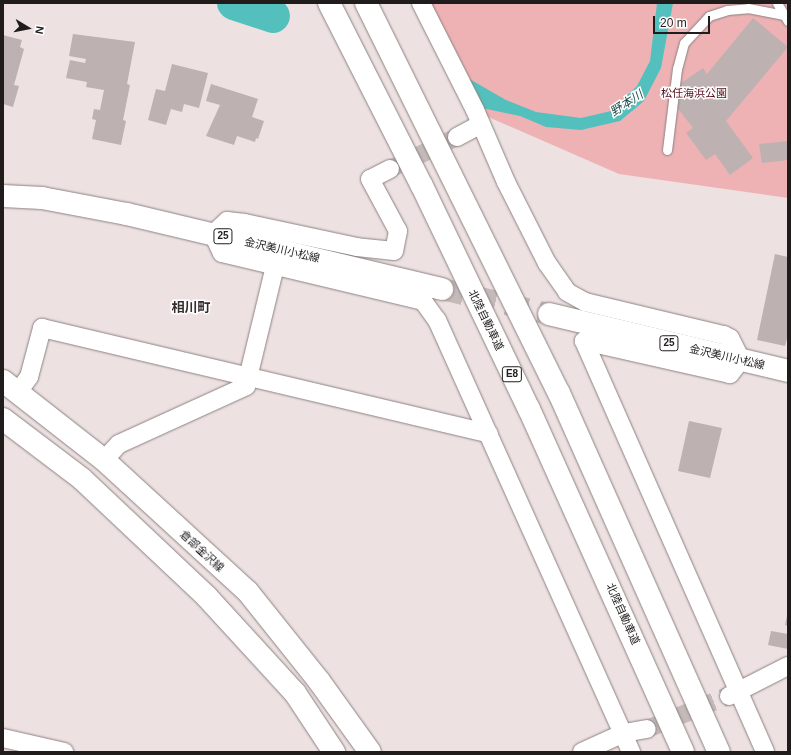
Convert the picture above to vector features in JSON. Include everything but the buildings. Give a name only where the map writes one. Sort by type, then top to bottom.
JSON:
[{"type":"main road","name":"北陸自動車道","points":[[329,3],[422,186],[526,401],[683,752]]},
{"type":"main road","points":[[366,3],[559,392],[719,752]]},
{"type":"main road","name":"金沢美川小松線","points":[[3,196],[42,198],[126,214],[442,289]]},
{"type":"main road","name":"金沢美川小松線","points":[[550,314],[788,371]]},
{"type":"main road","name":"倉部金沢線","points":[[10,386],[104,460],[248,592],[319,681],[370,752]]},
{"type":"main road","points":[[3,419],[82,479],[207,597],[295,694],[334,752]]},
{"type":"street","points":[[421,3],[506,182],[547,263],[567,292],[585,302],[724,335],[730,338],[741,360],[730,374],[584,341],[734,693],[765,752]]},
{"type":"street","points":[[457,137],[480,125]]},
{"type":"street","points":[[390,169],[370,179],[398,232],[394,251],[356,247],[244,223],[227,221],[213,234],[222,253],[423,301],[437,320],[624,733],[631,752]]},
{"type":"street","points":[[104,460],[119,444],[246,386],[275,266]]},
{"type":"street","points":[[10,386],[29,377],[42,328],[489,434]]},
{"type":"street","points":[[734,693],[788,666]]},
{"type":"street","points":[[582,752],[624,733],[647,729]]},
{"type":"street","points":[[3,738],[64,752]]},
{"type":"lane","points":[[777,3],[786,18]]},
{"type":"lane","points":[[667,150],[677,69],[684,43],[709,16],[727,10],[748,8],[786,18]]},
{"type":"green space","name":"松任海浜公園","points":[[427,3],[788,3],[788,198],[619,174],[486,116]]},
{"type":"water","name":"野本川","points":[[657,3],[673,3],[661,68],[644,101],[620,121],[581,130],[546,127],[520,116],[482,108],[466,77],[506,100],[536,112],[581,118],[611,111],[637,86],[650,61]]},
{"type":"waterway","name":"野本川","points":[[234,3],[273,16]]},
{"type":"tunnel","points":[[390,169],[457,137]]},
{"type":"tunnel","points":[[442,289],[549,314]]},
{"type":"tunnel","points":[[647,729],[728,696]]},
{"type":"district","name":"相川町","points":[[191,308]]}]
